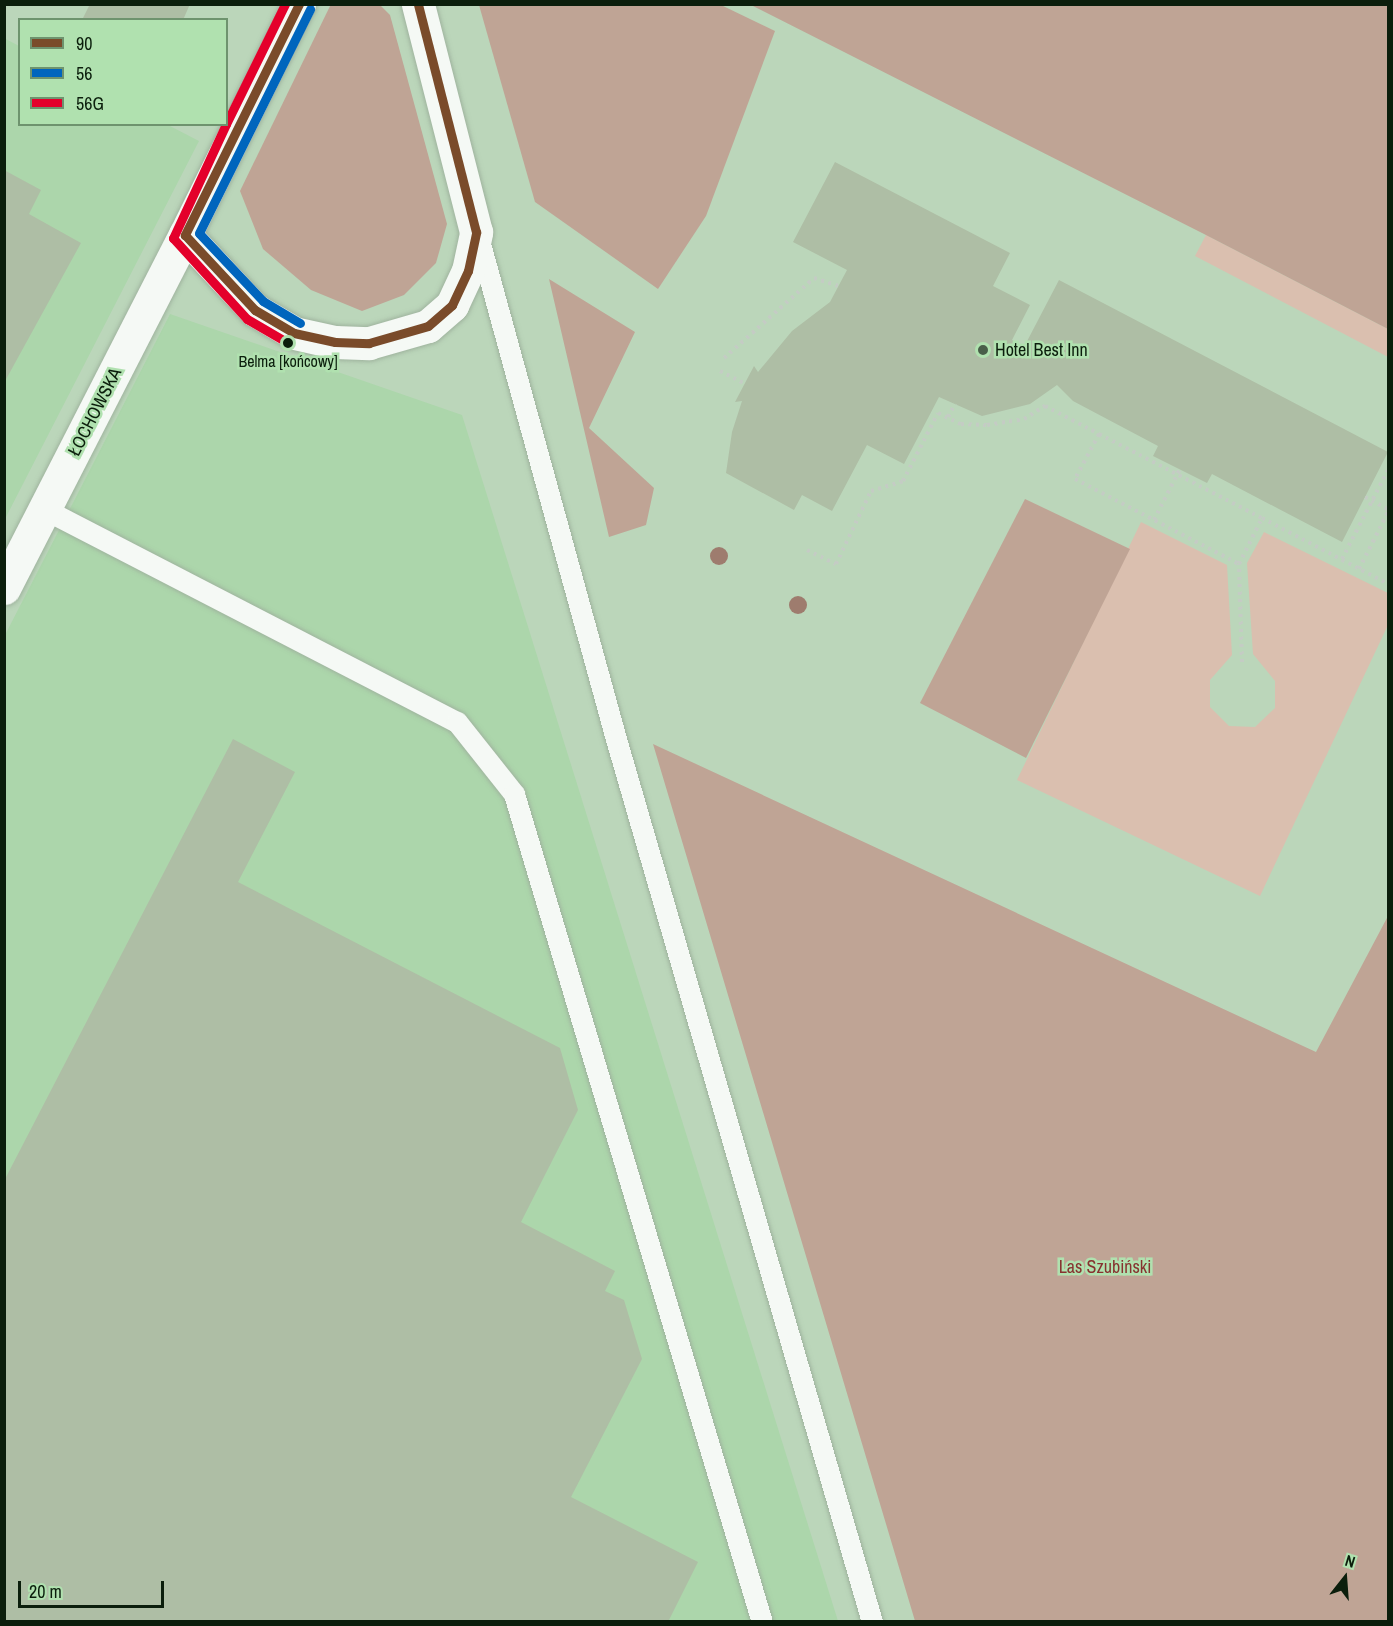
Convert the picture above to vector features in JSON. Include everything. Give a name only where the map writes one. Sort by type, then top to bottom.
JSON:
[{"type":"street","name":"ŁOCHOWSKA","points":[[4,588],[185,235],[299,4]]},
{"type":"street","points":[[185,235],[255,310],[294,333],[335,342],[369,343],[428,326],[452,305],[468,271],[476,232],[418,4]]},
{"type":"lane","points":[[476,232],[616,739],[872,1622]]},
{"type":"lane","points":[[46,510],[457,723],[514,794],[762,1622]]},
{"type":"path","points":[[724,358],[814,278],[838,286]]},
{"type":"path","points":[[720,370],[744,383]]},
{"type":"path","points":[[948,417],[955,404]]},
{"type":"path","points":[[807,550],[836,564],[871,492],[903,481],[938,413],[961,424],[987,425],[1024,419],[1045,406],[1389,584]]},
{"type":"path","points":[[927,420],[933,423]]},
{"type":"path","points":[[1099,434],[1076,479],[1239,564]]},
{"type":"path","points":[[1154,520],[1180,469]]},
{"type":"path","points":[[1342,559],[1389,470]]},
{"type":"path","points":[[1359,568],[1389,511],[1365,497]]},
{"type":"path","points":[[1242,662],[1239,564],[1262,518]]},
{"type":"shaded area","points":[[4,38],[18,45],[18,126],[170,126],[199,141],[5,519]]},
{"type":"shaded area","points":[[1206,235],[1388,329],[1388,357],[1195,256]]},
{"type":"shaded area","points":[[170,314],[462,415],[838,1621],[5,1621],[4,637]]},
{"type":"shaded area","points":[[1141,522],[1227,565],[1232,655],[1210,680],[1210,707],[1229,726],[1255,727],[1275,708],[1275,681],[1253,654],[1247,563],[1264,532],[1388,593],[1388,625],[1260,896],[1017,780]]},
{"type":"green space","points":[[331,4],[380,5],[390,15],[447,224],[436,263],[404,295],[362,311],[311,290],[263,249],[240,191]]},
{"type":"green space","points":[[479,5],[721,5],[775,31],[706,216],[658,289],[535,202]]},
{"type":"green space","points":[[751,5],[1388,5],[1388,329],[1206,235]]},
{"type":"green space","points":[[549,279],[635,332],[589,428],[654,488],[646,525],[609,537]]},
{"type":"green space","points":[[1025,499],[1130,549],[1026,758],[920,703]]},
{"type":"green space","name":"Las Szubiński","points":[[653,744],[1316,1052],[1388,916],[1388,1621],[915,1621]]},
{"type":"building","points":[[90,4],[190,4],[184,18],[83,18]]},
{"type":"building","name":"Hotel Best Inn","points":[[835,162],[1010,253],[993,286],[1030,305],[1012,340],[1024,347],[1059,280],[1388,452],[1342,542],[1212,474],[1207,483],[1153,456],[1158,446],[1073,401],[1057,385],[1030,404],[982,416],[939,397],[904,464],[867,445],[832,511],[802,495],[794,510],[726,473],[732,432],[742,401],[735,402],[754,366],[758,372],[792,331],[830,302],[847,270],[793,242]]},
{"type":"building","points":[[4,170],[41,190],[29,214],[81,243],[4,383]]},
{"type":"building","points":[[233,739],[295,772],[238,882],[560,1048],[578,1110],[521,1222],[615,1271],[605,1291],[624,1300],[642,1359],[571,1497],[698,1562],[668,1622],[4,1622],[4,1181]]},
{"type":"transit line","name":"56G","points":[[228,120],[285,4]]},
{"type":"transit line","name":"90","points":[[299,4],[185,235],[255,310],[294,333],[335,342],[369,343],[428,326],[452,305],[468,271],[476,232],[418,4]]},
{"type":"transit line","name":"56","points":[[300,323],[263,301],[199,233],[310,9]]},
{"type":"transit line","name":"56G","points":[[225,126],[173,238],[247,319],[288,343]]},
{"type":"place","name":"Belma [końcowy]","points":[[288,343]]},
{"type":"place","name":"Hotel Best Inn","points":[[983,350]]}]
